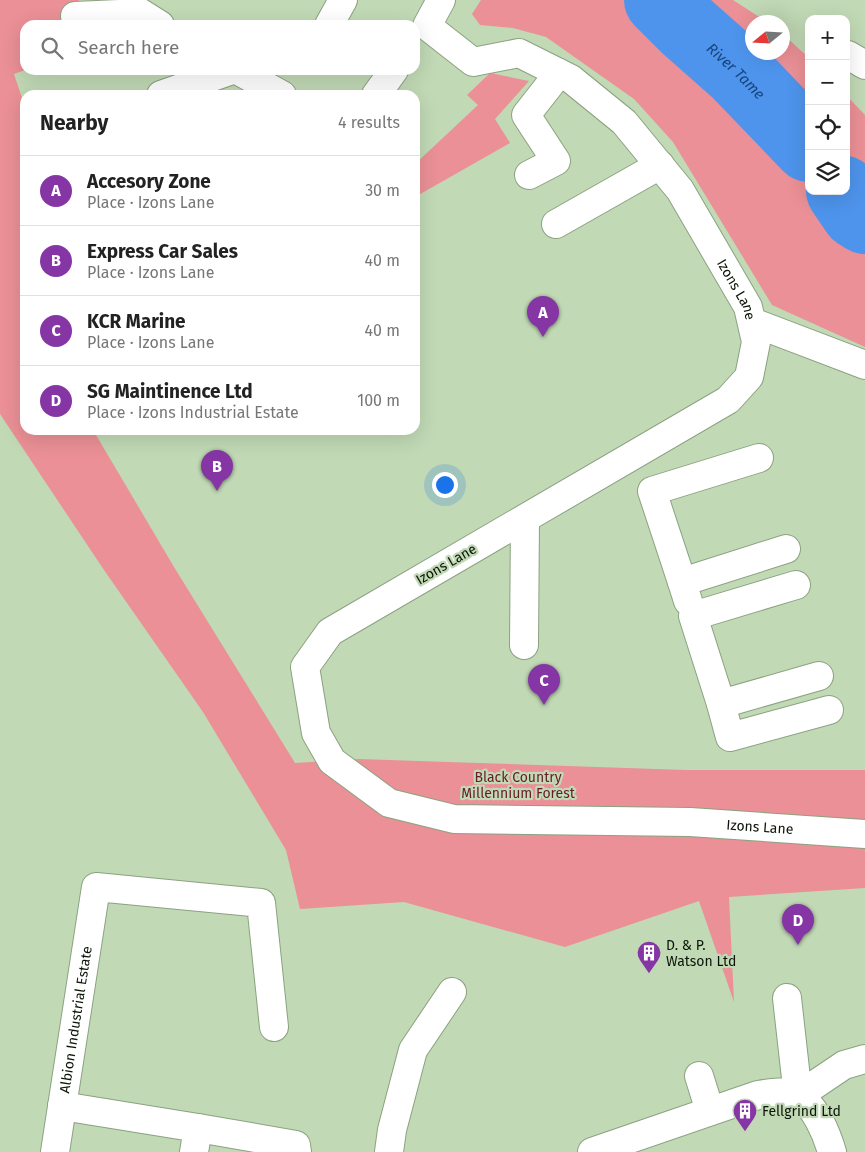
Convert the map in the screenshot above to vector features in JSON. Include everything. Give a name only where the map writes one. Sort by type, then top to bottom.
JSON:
[{"type":"street","points":[[333,20],[343,0]]},
{"type":"street","points":[[421,34],[442,0]]},
{"type":"street","points":[[76,16],[141,13],[152,20]]},
{"type":"street","name":"Izons Lane","points":[[421,34],[473,62],[519,53],[571,79],[624,122],[680,190],[748,307],[756,342],[749,377],[728,400],[330,632],[305,667],[316,733],[332,761],[389,803],[454,819],[690,822],[865,834]]},
{"type":"street","points":[[528,175],[556,161],[526,115],[559,73]]},
{"type":"street","points":[[175,90],[218,75]]},
{"type":"street","points":[[246,75],[273,90]]},
{"type":"street","points":[[380,90],[390,75]]},
{"type":"street","points":[[556,224],[660,165]]},
{"type":"street","points":[[752,322],[865,365]]},
{"type":"street","points":[[640,451],[730,737],[829,710]]},
{"type":"street","points":[[652,491],[759,458]]},
{"type":"street","points":[[524,645],[525,518]]},
{"type":"street","points":[[682,582],[786,549]]},
{"type":"street","points":[[693,616],[796,585]]},
{"type":"street","points":[[721,704],[819,676]]},
{"type":"street","name":"Albion Industrial Estate","points":[[55,1152],[96,887],[261,903],[274,1027]]},
{"type":"street","points":[[389,1152],[392,1130],[414,1050],[452,992]]},
{"type":"street","points":[[786,998],[798,1096]]},
{"type":"street","points":[[798,1096],[844,1064],[865,1059]]},
{"type":"street","points":[[699,1076],[710,1111]]},
{"type":"street","points":[[592,1152],[758,1095],[778,1092],[798,1096],[813,1111],[826,1133],[832,1152]]},
{"type":"street","points":[[62,1106],[196,1140],[296,1145],[297,1152]]},
{"type":"green space","name":"Black Country Millennium Forest","points":[[0,0],[79,0],[75,20],[20,20],[20,72],[14,74],[20,92],[20,435],[96,435],[174,567],[295,763],[359,759],[686,770],[865,770],[865,888],[729,897],[734,1002],[699,901],[565,947],[404,902],[300,909],[286,850],[203,712],[104,570],[0,414]]},
{"type":"green space","points":[[481,0],[733,0],[756,15],[745,15],[745,60],[790,60],[790,40],[805,54],[805,195],[850,195],[850,99],[865,115],[865,347],[772,305],[673,142],[634,99],[546,37],[513,28],[480,25],[472,14]]},
{"type":"green space","points":[[490,73],[529,81],[495,119],[510,143],[420,194],[420,159],[478,105],[467,95]]},
{"type":"waterway","name":"River Tame","points":[[660,0],[738,72],[805,142]]},
{"type":"waterway","name":"River Tame","points":[[845,195],[857,213],[865,218]]},
{"type":"place","name":"Accesory Zone","points":[[543,337]]},
{"type":"place","name":"Express Car Sales","points":[[217,491]]},
{"type":"place","name":"KCR Marine","points":[[544,705]]},
{"type":"place","name":"SG Maintinence Ltd","points":[[798,945]]},
{"type":"place","name":"D. & P. Watson Ltd","points":[[649,974]]},
{"type":"place","name":"Fellgrind Ltd","points":[[745,1132]]}]
